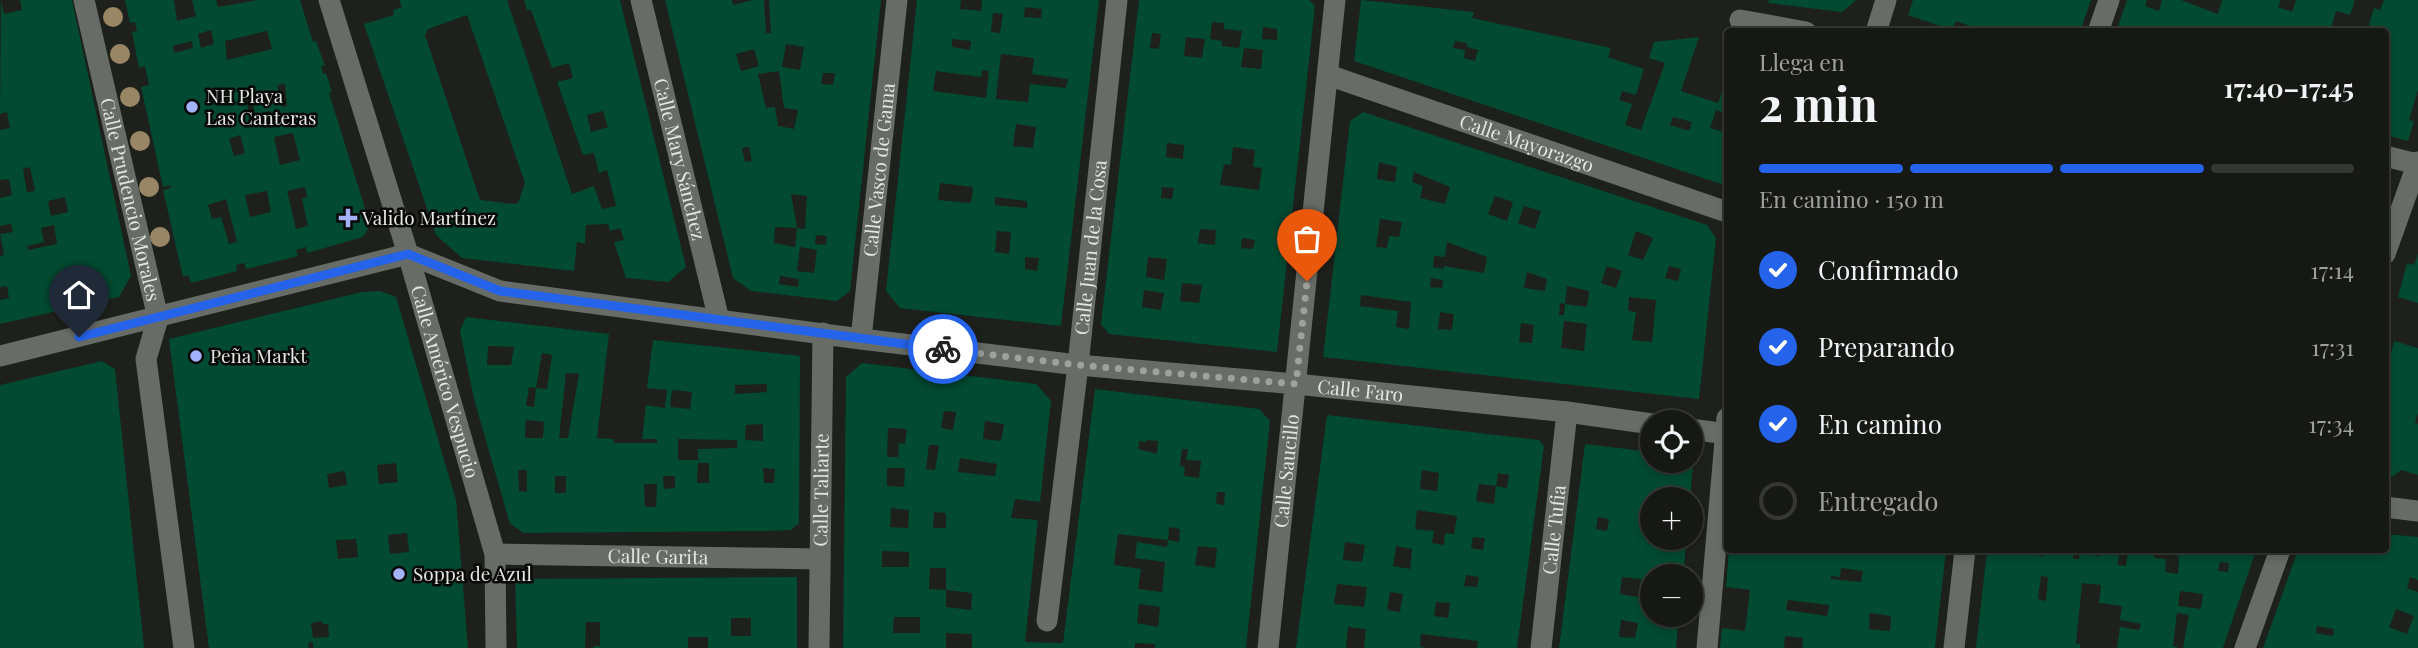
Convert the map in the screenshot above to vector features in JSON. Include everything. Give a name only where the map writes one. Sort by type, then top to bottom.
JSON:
[{"type":"street","name":"Calle Prudencio Morales","points":[[84,0],[158,318],[146,359],[184,648]]},
{"type":"street","name":"Calle Américo Vespucio","points":[[329,0],[408,254],[495,555],[496,648]]},
{"type":"street","name":"Calle Mary Sánchez","points":[[641,0],[719,320]]},
{"type":"street","name":"Calle Vasco de Gama","points":[[861,339],[897,0]]},
{"type":"street","name":"Calle Juan de la Cosa","points":[[1047,621],[1078,365],[1117,0]]},
{"type":"street","name":"Calle Saucillo","points":[[1268,648],[1335,0]]},
{"type":"street","points":[[1877,28],[1886,0]]},
{"type":"street","points":[[2099,28],[2109,0]]},
{"type":"street","points":[[1741,20],[1784,28]]},
{"type":"street","name":"Calle Mayorazgo","points":[[1328,75],[1724,211]]},
{"type":"street","points":[[2389,157],[2418,163],[2389,243]]},
{"type":"street","points":[[0,356],[408,254]]},
{"type":"street","name":"Calle Faro","points":[[408,254],[500,291],[1078,365],[1296,384],[1567,412],[1640,422]]},
{"type":"street","name":"Calle Taliarte","points":[[819,648],[823,333]]},
{"type":"street","name":"Calle Tufia","points":[[1541,648],[1567,412]]},
{"type":"street","points":[[1703,429],[1724,429]]},
{"type":"street","points":[[1707,648],[1724,462]]},
{"type":"street","points":[[2389,507],[2418,510]]},
{"type":"street","points":[[1954,648],[1965,553]]},
{"type":"street","points":[[2245,648],[2279,553]]},
{"type":"street","name":"Calle Garita","points":[[495,555],[820,559]]},
{"type":"building","points":[[1,0],[4,14],[22,10],[20,0],[72,0],[131,276],[119,297],[0,324],[0,300],[9,298],[7,286],[0,287],[0,256],[4,255],[0,234],[13,232],[11,224],[0,226],[0,198],[12,195],[9,179],[0,180],[0,130],[10,128],[7,112],[0,114]],"holes":[[[30,167],[35,191],[27,192],[23,169]],[[65,197],[68,212],[51,216],[48,201]],[[54,225],[57,244],[28,250],[27,246],[44,242],[41,228]]]},
{"type":"building","points":[[125,0],[174,0],[177,21],[196,16],[192,0],[216,0],[218,7],[257,0],[300,0],[313,42],[316,41],[325,66],[321,66],[323,74],[326,73],[332,92],[329,93],[368,218],[368,229],[363,237],[307,253],[306,247],[296,250],[298,256],[246,269],[244,263],[236,265],[237,271],[191,283],[188,275],[183,277],[163,190],[171,188],[171,185],[163,187],[141,87],[149,85],[145,66],[139,68],[132,32],[137,31],[135,22],[130,23]],"holes":[[[211,30],[214,44],[201,48],[198,34]],[[267,31],[272,49],[227,60],[225,41]],[[192,41],[193,48],[174,53],[173,46]],[[285,84],[287,106],[283,107],[277,85]],[[252,97],[255,114],[270,111],[272,120],[251,124],[246,98]],[[293,133],[300,160],[280,165],[274,137]],[[240,135],[245,153],[234,156],[229,139]],[[305,187],[307,197],[302,199],[308,226],[296,229],[287,191]],[[267,191],[271,212],[250,217],[245,195]],[[226,199],[237,242],[229,244],[221,217],[212,219],[208,205]]]},
{"type":"building","points":[[399,0],[507,0],[572,194],[594,186],[602,209],[616,206],[607,170],[599,173],[594,153],[583,155],[557,82],[573,78],[569,63],[552,68],[531,10],[527,10],[524,0],[620,0],[686,267],[668,282],[626,278],[614,242],[624,240],[620,228],[610,231],[608,224],[586,225],[585,244],[577,242],[574,271],[462,258],[436,235],[364,24],[394,15],[393,10],[402,7]],"holes":[[[467,15],[525,183],[518,203],[515,204],[480,200],[425,35],[428,29]],[[603,111],[608,127],[591,132],[587,115]]]},
{"type":"building","points":[[665,0],[732,0],[733,5],[764,0],[766,33],[771,33],[769,0],[881,0],[850,291],[837,301],[751,291],[733,278]],"holes":[[[786,44],[804,47],[800,70],[782,67]],[[754,49],[759,66],[741,71],[736,54]],[[779,71],[784,108],[798,110],[794,129],[778,126],[775,107],[766,108],[758,74]],[[823,73],[835,73],[833,85],[821,84]],[[749,147],[752,161],[745,162],[742,148]],[[791,194],[807,196],[805,229],[797,228]],[[775,227],[797,228],[795,247],[774,243]],[[816,235],[827,236],[826,245],[815,244]],[[800,247],[817,250],[814,273],[797,271]],[[780,276],[799,279],[798,287],[779,284]]]},
{"type":"building","points":[[917,0],[961,0],[960,9],[981,11],[982,0],[1099,0],[1061,326],[900,308],[886,291]],"holes":[[[1025,7],[1042,9],[1041,18],[1024,17]],[[993,13],[1003,14],[1000,33],[991,32]],[[952,39],[971,41],[970,50],[952,47]],[[1001,54],[1034,58],[1032,74],[1068,79],[1066,88],[1030,84],[1028,102],[996,99]],[[982,70],[989,71],[986,98],[933,91],[936,71],[981,77]],[[1016,124],[1036,127],[1033,148],[1013,146]],[[940,183],[973,187],[971,203],[938,200]],[[995,197],[1027,201],[1027,208],[995,205]],[[997,231],[1011,232],[1009,254],[995,252]],[[1025,257],[1039,258],[1037,271],[1025,269]]]},
{"type":"building","points":[[1139,0],[1309,0],[1315,6],[1277,352],[1109,334],[1101,324]],"holes":[[[1212,22],[1224,23],[1224,29],[1242,31],[1239,48],[1222,46],[1222,41],[1210,39]],[[1263,27],[1277,29],[1277,40],[1262,39]],[[1152,33],[1161,34],[1159,49],[1150,48]],[[1186,37],[1205,39],[1202,58],[1184,56]],[[1244,48],[1263,50],[1261,69],[1241,67]],[[1167,143],[1184,145],[1183,159],[1166,157]],[[1233,147],[1255,150],[1253,167],[1262,168],[1259,190],[1220,185],[1224,164],[1231,165]],[[1162,187],[1174,188],[1172,199],[1161,198]],[[1200,229],[1216,230],[1215,245],[1198,243]],[[1242,238],[1255,240],[1253,249],[1241,248]],[[1148,257],[1167,259],[1164,280],[1146,277]],[[1182,283],[1202,285],[1199,303],[1180,301]],[[1144,290],[1164,293],[1161,310],[1142,307]]]},
{"type":"building","points":[[1361,0],[1474,12],[1472,18],[1611,48],[1608,57],[1644,69],[1636,95],[1622,91],[1619,100],[1632,104],[1625,125],[1641,130],[1665,63],[1649,58],[1654,42],[1699,37],[1681,91],[1718,103],[1724,87],[1724,113],[1716,110],[1710,128],[1724,132],[1724,185],[1354,61]],"holes":[[[1455,41],[1467,43],[1467,47],[1478,50],[1475,61],[1464,58],[1465,50],[1453,48]],[[1673,117],[1692,122],[1689,131],[1670,125]]]},
{"type":"building","points":[[1769,0],[1856,0],[1842,12],[1768,3]]},
{"type":"building","points":[[1913,0],[2091,0],[2081,28],[1974,28],[1956,21],[1953,28],[1946,28],[1908,15]]},
{"type":"building","points":[[2127,0],[2147,0],[2145,6],[2159,11],[2162,0],[2181,0],[2218,14],[2222,0],[2281,0],[2278,7],[2292,12],[2296,0],[2355,0],[2350,15],[2336,11],[2331,28],[2117,28]]},
{"type":"building","points":[[2384,0],[2418,0],[2418,90],[2409,120],[2414,121],[2408,141],[2389,136],[2389,28],[2368,28],[2374,8],[2380,10]]},
{"type":"building","points":[[1363,112],[1707,225],[1716,238],[1699,399],[1323,357],[1350,121]],"holes":[[[1379,162],[1397,167],[1395,182],[1377,179]],[[1414,172],[1450,187],[1445,204],[1420,198],[1423,186],[1412,182]],[[1495,196],[1513,202],[1507,221],[1488,214]],[[1524,206],[1541,211],[1535,229],[1518,223]],[[1380,219],[1402,222],[1399,237],[1389,236],[1387,248],[1376,247]],[[1636,231],[1653,238],[1643,260],[1628,255]],[[1447,242],[1487,257],[1484,273],[1444,266],[1444,269],[1433,267],[1434,256],[1445,257]],[[1607,266],[1622,271],[1616,288],[1601,283]],[[1669,266],[1681,269],[1678,281],[1665,278]],[[1527,272],[1547,279],[1545,291],[1524,288]],[[1431,278],[1443,280],[1442,288],[1430,287]],[[1567,286],[1589,291],[1587,307],[1565,304]],[[1361,295],[1411,302],[1409,329],[1396,327],[1398,311],[1360,306]],[[1629,297],[1656,300],[1652,342],[1632,340],[1636,312],[1628,311]],[[1560,303],[1565,304],[1564,315],[1559,315]],[[1440,312],[1454,314],[1452,330],[1438,329]],[[1564,321],[1587,324],[1584,351],[1561,348]],[[1521,323],[1534,325],[1532,343],[1519,342]]]},
{"type":"building","points":[[2418,254],[2418,303],[2398,297],[2407,263],[2414,265]]},
{"type":"building","points":[[380,291],[396,297],[456,500],[468,648],[313,648],[313,642],[308,643],[309,648],[209,648],[169,339],[362,292]],"holes":[[[396,463],[398,482],[379,484],[377,465]],[[345,471],[347,485],[329,488],[327,474]],[[407,533],[409,552],[390,554],[388,535]],[[356,539],[358,557],[338,559],[336,540]],[[322,621],[322,624],[328,624],[329,637],[313,638],[311,623]]]},
{"type":"building","points":[[466,317],[609,334],[597,438],[614,439],[614,443],[657,443],[657,439],[642,439],[646,405],[665,408],[667,390],[647,388],[653,340],[800,356],[799,523],[791,530],[767,531],[524,533],[510,524],[474,399],[460,331]],"holes":[[[488,346],[514,347],[511,365],[487,365]],[[542,353],[552,355],[547,389],[536,388]],[[566,373],[579,374],[568,438],[559,438]],[[767,384],[767,392],[735,394],[735,385]],[[529,387],[536,388],[534,407],[526,406]],[[672,390],[692,392],[690,409],[670,407]],[[526,420],[544,422],[543,438],[525,438]],[[763,424],[763,441],[745,440],[746,425]],[[678,439],[737,440],[737,448],[698,449],[698,460],[678,460]],[[698,463],[709,463],[709,483],[697,483]],[[763,468],[775,469],[774,483],[764,483]],[[518,470],[527,470],[527,492],[519,491]],[[555,476],[566,476],[566,493],[555,493]],[[663,476],[675,476],[675,488],[664,489]],[[644,484],[657,484],[656,507],[645,507]]]},
{"type":"building","points":[[2394,341],[2418,348],[2418,412],[2415,423],[2418,424],[2418,475],[2401,470],[2392,477],[2389,476],[2390,357]]},
{"type":"building","points":[[102,361],[115,369],[144,648],[0,648],[0,385]]},
{"type":"building","points":[[862,363],[1036,384],[1051,401],[1040,502],[1015,499],[1011,518],[1038,520],[1025,642],[1063,643],[1095,389],[1259,409],[1270,421],[1246,648],[1155,648],[1155,644],[1135,643],[1135,648],[972,648],[972,634],[946,633],[946,648],[843,648],[846,377]],"holes":[[[944,411],[956,412],[953,430],[941,428]],[[985,421],[1004,424],[1001,441],[983,439]],[[888,428],[907,429],[905,444],[899,443],[898,457],[887,457]],[[1139,441],[1158,441],[1157,454],[1138,449]],[[929,445],[939,445],[935,470],[926,469]],[[1182,449],[1188,449],[1186,460],[1201,461],[1199,478],[1184,476],[1185,467],[1180,466]],[[960,458],[997,464],[995,476],[958,472]],[[887,468],[905,468],[904,487],[887,486]],[[1217,492],[1225,492],[1224,505],[1216,504]],[[891,508],[909,510],[908,528],[890,527]],[[934,512],[946,513],[946,528],[933,528]],[[1169,527],[1180,529],[1179,542],[1168,540]],[[1118,534],[1168,540],[1167,547],[1137,542],[1135,558],[1165,562],[1162,592],[1138,589],[1141,569],[1114,565]],[[1198,546],[1217,548],[1215,568],[1195,565]],[[882,551],[909,552],[909,567],[882,567]],[[930,568],[946,568],[946,590],[929,589]],[[946,590],[972,593],[971,610],[946,607]],[[1139,604],[1160,607],[1158,627],[1137,623]],[[894,617],[920,617],[920,633],[893,633]]]},
{"type":"building","points":[[1327,415],[1539,440],[1544,446],[1517,648],[1477,648],[1478,641],[1421,634],[1420,646],[1425,648],[1364,648],[1366,629],[1348,627],[1346,648],[1296,648]],"holes":[[[1422,470],[1439,473],[1437,491],[1420,489]],[[1498,473],[1509,475],[1507,488],[1496,486]],[[1479,484],[1496,486],[1494,504],[1476,501]],[[1417,510],[1457,516],[1454,534],[1445,533],[1444,545],[1432,543],[1434,531],[1415,529]],[[1473,537],[1485,538],[1483,550],[1471,548]],[[1345,542],[1365,545],[1362,562],[1343,560]],[[1396,546],[1412,549],[1410,569],[1393,566]],[[1466,575],[1479,577],[1477,587],[1464,586]],[[1337,584],[1367,587],[1364,607],[1334,604]],[[1390,592],[1403,594],[1400,612],[1387,610]],[[1436,602],[1450,603],[1448,618],[1434,616]]]},
{"type":"building","points":[[1585,444],[1640,451],[1640,473],[1692,473],[1691,487],[1640,487],[1640,550],[1686,550],[1684,564],[1640,564],[1640,579],[1622,577],[1620,594],[1639,597],[1640,588],[1640,627],[1678,627],[1676,648],[1559,648]],"holes":[[[1598,517],[1609,519],[1607,531],[1596,529]],[[1621,620],[1638,623],[1635,638],[1619,637]]]},
{"type":"building","points":[[2389,534],[2418,537],[2418,580],[2410,577],[2407,588],[2418,592],[2418,648],[2263,648],[2297,553],[2389,553]],"holes":[[[2396,609],[2414,616],[2407,634],[2389,627]],[[2317,626],[2334,629],[2333,636],[2316,633]]]},
{"type":"building","points":[[1729,553],[1946,553],[1935,648],[1802,648],[1803,638],[1785,636],[1784,648],[1720,648],[1722,628],[1745,631],[1750,590],[1726,587]],"holes":[[[1841,568],[1863,571],[1861,582],[1831,579],[1831,576],[1840,577]],[[1788,600],[1829,605],[1827,616],[1786,610]],[[1870,613],[1891,616],[1890,631],[1869,629]]]},
{"type":"building","points":[[1987,553],[2043,556],[2044,553],[2074,553],[2073,559],[2079,559],[2080,553],[2100,556],[2100,553],[2119,553],[2118,565],[2126,566],[2128,553],[2155,553],[2154,558],[2166,559],[2165,572],[2178,574],[2179,556],[2165,553],[2255,553],[2223,648],[2183,648],[2189,615],[2177,613],[2173,646],[2179,648],[2117,648],[2120,627],[2139,630],[2141,624],[2120,620],[2122,606],[2099,603],[2101,585],[2082,583],[2076,644],[2080,644],[2080,648],[1976,648]],"holes":[[[2220,562],[2229,563],[2228,572],[2218,571]],[[2041,576],[2048,577],[2046,601],[2038,599]],[[2180,591],[2203,594],[2201,609],[2178,606]]]},
{"type":"building","points":[[797,577],[797,648],[708,648],[708,637],[688,637],[688,648],[593,648],[600,646],[600,622],[586,622],[585,648],[517,648],[515,579]],"holes":[[[731,618],[751,618],[751,636],[731,636]]]},
{"type":"way so far","points":[[943,349],[1078,365],[1296,384],[1307,281]]},
{"type":"place","name":"NH Playa Las Canteras","points":[[192,107]]},
{"type":"place","name":"Valido Martínez","points":[[348,218]]},
{"type":"place","name":"Peña Markt","points":[[196,356]]},
{"type":"place","name":"Soppa de Azul","points":[[399,574]]},
{"type":"route","points":[[79,337],[408,254],[500,291],[943,349]]}]
